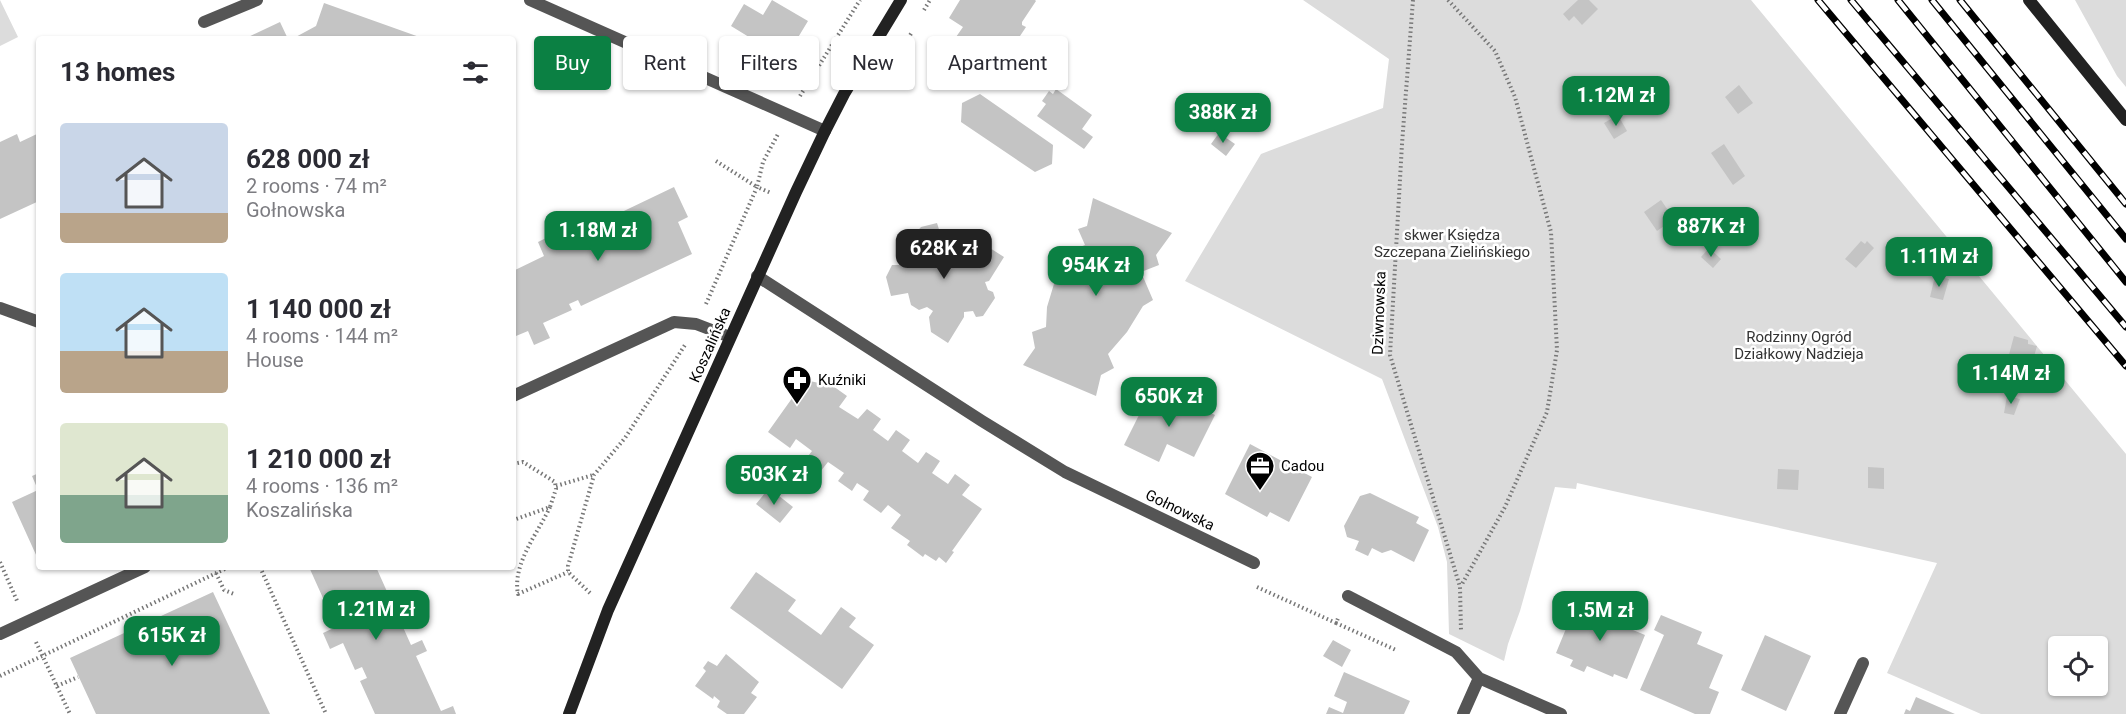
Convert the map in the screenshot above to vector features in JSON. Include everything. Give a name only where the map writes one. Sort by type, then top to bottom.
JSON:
[{"type":"street","points":[[204,22],[257,0]]},
{"type":"street","points":[[530,0],[825,130]]},
{"type":"street","name":"Koszalińska","points":[[569,714],[608,610],[757,276],[825,130],[902,0]]},
{"type":"street","points":[[2030,0],[2126,120]]},
{"type":"street","name":"Gołnowska","points":[[757,276],[1065,472],[1254,563]]},
{"type":"street","points":[[0,308],[36,321]]},
{"type":"street","points":[[516,395],[641,335],[674,322],[696,324],[730,337]]},
{"type":"street","points":[[0,634],[139,570]]},
{"type":"street","points":[[1348,596],[1456,652],[1479,678],[1561,714]]},
{"type":"street","points":[[1840,714],[1863,663]]},
{"type":"street","points":[[1463,714],[1479,678]]},
{"type":"path","points":[[797,101],[860,0]]},
{"type":"path","points":[[924,10],[930,0]]},
{"type":"path","name":"Dziwnowska","points":[[1413,0],[1390,355],[1461,587],[1461,639],[1456,652]]},
{"type":"path","points":[[1448,0],[1495,51],[1515,97],[1551,232],[1557,350],[1546,412],[1505,507],[1461,587]]},
{"type":"path","points":[[875,91],[912,31]]},
{"type":"path","points":[[703,313],[757,187],[763,162],[777,137]]},
{"type":"path","points":[[716,161],[757,187],[775,195]]},
{"type":"path","points":[[516,463],[523,462],[555,482],[550,507],[517,575],[518,594],[568,572],[594,475],[625,438],[688,340]]},
{"type":"path","points":[[555,486],[594,475]]},
{"type":"path","points":[[516,519],[550,507]]},
{"type":"path","points":[[1254,563],[1246,582],[1336,623],[1348,596]]},
{"type":"path","points":[[0,676],[222,570]]},
{"type":"path","points":[[261,570],[326,714]]},
{"type":"path","points":[[216,573],[224,590],[234,594]]},
{"type":"path","points":[[39,648],[69,714]]},
{"type":"path","points":[[57,687],[78,677]]},
{"type":"green space","points":[[0,0],[18,37],[0,46]]},
{"type":"green space","name":"Rodzinny Ogród Działkowy Nadzieja","points":[[1303,0],[1751,0],[2126,454],[2126,714],[1981,714],[1887,673],[1937,563],[1577,483],[1576,489],[1555,487],[1504,661],[1449,634],[1447,562],[1438,527],[1382,379],[1185,281],[1261,154],[1383,108],[1389,59]]},
{"type":"green space","points":[[2075,0],[2126,0],[2126,87],[2117,76]]},
{"type":"building","points":[[772,0],[808,21],[799,36],[747,36],[731,26],[744,4],[763,15]]},
{"type":"building","points":[[960,0],[1036,1],[1022,22],[1022,25],[1026,27],[1020,36],[957,36],[963,27],[949,18]]},
{"type":"building","points":[[1578,0],[1589,0],[1598,9],[1582,25],[1574,16],[1569,21],[1563,14]]},
{"type":"building","points":[[324,3],[417,36],[298,36],[316,26]]},
{"type":"building","points":[[280,22],[287,36],[250,36]]},
{"type":"building","points":[[1739,85],[1753,103],[1738,114],[1725,97]]},
{"type":"building","points":[[1057,90],[1092,115],[1082,129],[1093,137],[1084,149],[1037,116],[1046,104],[1042,101],[1049,91],[1053,94]]},
{"type":"building","points":[[980,94],[1053,145],[1052,164],[1035,172],[961,122],[962,103]]},
{"type":"building","points":[[1618,115],[1627,131],[1614,139],[1604,123]]},
{"type":"building","points":[[1219,133],[1235,144],[1226,156],[1211,144]]},
{"type":"building","points":[[17,134],[20,142],[36,134],[36,202],[0,219],[0,142]]},
{"type":"building","points":[[1724,144],[1745,176],[1733,185],[1711,153]]},
{"type":"building","points":[[674,187],[688,217],[678,222],[692,254],[581,306],[578,300],[569,304],[572,310],[543,323],[550,338],[534,345],[528,331],[516,336],[516,270],[544,256],[538,242],[550,236],[557,250],[583,238],[580,232]]},
{"type":"building","points":[[1093,198],[1172,233],[1156,255],[1159,265],[1141,272],[1153,300],[1143,306],[1127,332],[1108,354],[1114,368],[1101,375],[1096,396],[1023,365],[1035,348],[1032,332],[1046,327],[1047,307],[1057,274],[1056,257],[1085,245],[1078,229],[1087,226]]},
{"type":"building","points":[[1661,200],[1674,219],[1657,231],[1644,212]]},
{"type":"building","points":[[937,223],[942,239],[949,244],[959,242],[960,251],[969,257],[982,243],[1004,257],[989,281],[985,282],[995,298],[983,316],[976,317],[973,311],[964,312],[964,317],[948,343],[931,332],[929,317],[933,311],[927,307],[919,310],[911,305],[908,293],[891,296],[886,277],[892,265],[899,265],[899,259],[909,245],[915,244],[912,237],[921,227]]},
{"type":"building","points":[[1861,241],[1865,244],[1867,241],[1874,248],[1856,268],[1845,259]]},
{"type":"building","points":[[1709,248],[1721,259],[1713,268],[1701,257]]},
{"type":"building","points":[[1935,276],[1949,279],[1943,300],[1930,297]]},
{"type":"building","points":[[2014,336],[2028,340],[2028,344],[2037,346],[2033,360],[2029,359],[2026,367],[2007,362]]},
{"type":"building","points":[[805,380],[833,386],[847,396],[839,407],[858,419],[867,409],[881,419],[873,430],[888,441],[896,430],[910,440],[902,451],[918,463],[926,452],[940,461],[932,473],[948,484],[955,474],[970,485],[962,495],[982,509],[946,563],[939,557],[936,561],[925,554],[923,557],[907,545],[910,541],[891,528],[901,515],[888,505],[881,513],[863,500],[869,491],[857,483],[852,491],[838,481],[844,473],[828,462],[820,472],[805,460],[812,451],[796,439],[790,448],[768,432]]},
{"type":"building","points":[[1150,393],[1184,409],[1187,401],[1215,415],[1194,457],[1167,444],[1159,462],[1124,445]]},
{"type":"building","points":[[2007,396],[2020,399],[2014,415],[2004,413]]},
{"type":"building","points":[[1250,444],[1312,477],[1289,522],[1270,512],[1267,517],[1225,494]]},
{"type":"building","points":[[1868,467],[1884,468],[1884,489],[1868,488]]},
{"type":"building","points":[[1778,469],[1799,470],[1798,490],[1777,489]]},
{"type":"building","points":[[769,488],[793,507],[780,523],[756,504]]},
{"type":"building","points":[[36,491],[36,555],[12,502]]},
{"type":"building","points":[[1370,493],[1419,517],[1416,523],[1429,530],[1414,562],[1391,550],[1382,553],[1372,548],[1368,556],[1355,550],[1359,541],[1347,537],[1344,526],[1360,496]]},
{"type":"building","points":[[310,570],[377,570],[411,645],[422,640],[427,651],[416,656],[441,711],[453,706],[456,714],[375,714],[360,681],[367,678],[362,667],[355,670],[343,643],[330,649],[323,633],[336,627]]},
{"type":"building","points":[[756,572],[796,600],[788,611],[821,635],[841,607],[856,618],[849,627],[874,645],[842,689],[730,608]]},
{"type":"building","points":[[213,592],[270,714],[96,714],[70,658]]},
{"type":"building","points":[[1577,602],[1635,626],[1633,630],[1645,635],[1627,679],[1614,674],[1613,677],[1587,666],[1584,672],[1570,666],[1573,660],[1556,653]]},
{"type":"building","points":[[1661,615],[1702,632],[1697,644],[1723,655],[1709,688],[1719,692],[1710,714],[1695,714],[1640,690],[1664,635],[1654,630]]},
{"type":"building","points":[[1765,635],[1811,656],[1786,711],[1741,690]]},
{"type":"building","points":[[1333,640],[1351,650],[1342,667],[1323,656]]},
{"type":"building","points":[[726,654],[759,682],[751,693],[757,697],[744,714],[727,714],[717,707],[720,701],[714,696],[713,699],[695,686],[706,671],[703,668],[708,661],[717,666]]},
{"type":"building","points":[[1344,672],[1410,701],[1404,714],[1326,714],[1329,707],[1343,713],[1347,702],[1334,696]]},
{"type":"building","points":[[1916,697],[1955,714],[1904,714],[1906,709],[1910,711]]},
{"type":"railway","points":[[1818,0],[2126,366]]},
{"type":"railway","points":[[1851,0],[2126,327]]},
{"type":"railway","points":[[1898,0],[2126,282]]},
{"type":"railway","points":[[1932,0],[2126,239]]},
{"type":"railway","points":[[1960,0],[2126,204]]},
{"type":"place","name":"Kuźniki","points":[[797,406]]},
{"type":"place","name":"Cadou","points":[[1260,492]]},
{"type":"park label","name":"skwer Księdza Szczepana Zielińskiego","points":[[1452,244]]}]
